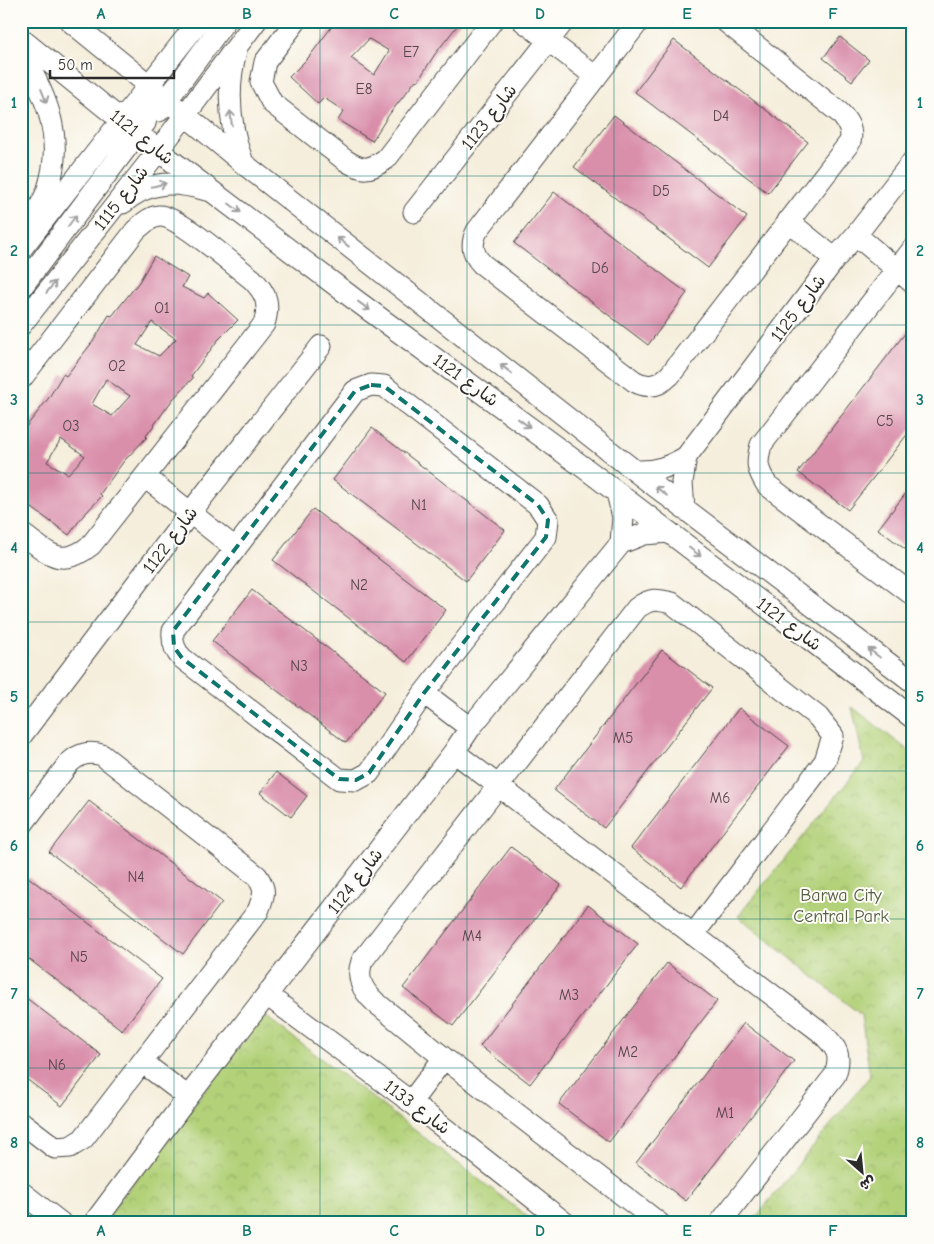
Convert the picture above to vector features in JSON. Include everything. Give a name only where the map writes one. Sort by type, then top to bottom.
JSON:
[{"type":"street","name":"شارع 1121","points":[[70,21],[244,164],[635,471],[913,682]]},
{"type":"street","points":[[21,249],[150,86],[198,21]]},
{"type":"street","points":[[158,151],[156,124],[158,113],[166,99],[225,21]]},
{"type":"street","name":"شارع 1115","points":[[21,325],[158,151],[256,21]]},
{"type":"street","points":[[296,21],[265,62],[261,82],[272,103],[345,160],[354,166],[365,169],[377,166],[386,158],[492,21]]},
{"type":"street","points":[[523,21],[596,77]]},
{"type":"street","name":"شارع 1123","points":[[414,212],[564,21]]},
{"type":"street","points":[[639,21],[477,231],[473,248],[482,264],[634,381],[644,385],[655,385],[663,382],[670,375],[850,142],[851,130],[840,112],[724,21]]},
{"type":"street","name":"شارع 1121","points":[[21,39],[158,151],[669,532],[913,718]]},
{"type":"street","points":[[237,46],[230,82],[229,103],[236,145],[244,164]]},
{"type":"street","points":[[21,53],[43,93],[52,117],[55,149],[47,191],[21,249]]},
{"type":"street","points":[[21,288],[146,123],[150,110],[150,86]]},
{"type":"street","name":"شارع 1125","points":[[635,471],[649,472],[662,469],[686,457],[835,259],[913,161]]},
{"type":"street","points":[[104,220],[126,200],[142,190],[162,183],[192,186],[214,193]]},
{"type":"street","points":[[21,378],[136,230],[147,220],[160,215],[173,219],[186,228],[259,287],[265,297],[268,311],[264,324],[91,545],[80,554],[65,559],[49,554],[21,533]]},
{"type":"street","points":[[788,221],[835,259]]},
{"type":"street","points":[[856,235],[905,276]]},
{"type":"street","points":[[913,249],[905,276],[761,446],[757,458],[758,471],[767,485],[913,595]]},
{"type":"street","name":"شارع 1122","points":[[21,736],[190,513],[320,346]]},
{"type":"street","points":[[371,385],[384,386],[538,505],[548,520],[546,537],[424,693],[369,773],[356,780],[339,779],[182,658],[174,647],[173,631],[235,548],[356,391],[371,385]]},
{"type":"street","name":"شارع 1125","points":[[684,509],[682,482],[686,457]]},
{"type":"street","points":[[145,477],[235,548]]},
{"type":"street","points":[[617,493],[623,517],[621,543]]},
{"type":"street","name":"شارع 1124","points":[[94,1223],[188,1097],[454,752],[470,728],[621,543],[644,534],[669,532]]},
{"type":"street","points":[[660,1223],[444,1058],[366,994],[360,982],[359,970],[362,961],[637,608],[647,600],[660,600],[672,603],[818,717],[833,736],[825,761],[762,841],[693,935]]},
{"type":"street","points":[[424,693],[470,728]]},
{"type":"street","points":[[21,826],[68,763],[86,752],[94,752],[102,755],[257,876],[264,886],[264,895],[258,911],[83,1138],[70,1147],[55,1148],[21,1122]]},
{"type":"street","points":[[454,752],[822,1033],[838,1054],[838,1065],[835,1075],[720,1223]]},
{"type":"street","name":"شارع 1133","points":[[267,995],[411,1102],[564,1223]]},
{"type":"street","points":[[411,1102],[444,1058]]},
{"type":"street","points":[[142,1062],[188,1097]]},
{"type":"street","points":[[21,1192],[61,1223]]},
{"type":"highlighted area","points":[[371,385],[384,386],[538,505],[548,520],[546,537],[424,693],[369,773],[356,780],[339,779],[182,658],[174,647],[173,631],[355,391]]},
{"type":"green space","name":"Barwa City Central Park","points":[[852,707],[913,754],[913,1223],[751,1223],[870,1076],[861,1015],[738,916],[864,762]]},
{"type":"green space","points":[[264,1015],[536,1223],[102,1223]]},
{"type":"building","points":[[336,21],[461,21],[435,54],[418,81],[416,80],[388,116],[372,141],[338,120],[344,111],[324,98],[318,104],[289,77],[309,57]],"holes":[[[369,39],[389,51],[374,75],[351,58]]]},
{"type":"building","points":[[840,37],[869,60],[852,81],[823,58]]},
{"type":"building","points":[[674,40],[808,142],[768,193],[635,92]]},
{"type":"building","points":[[614,115],[747,217],[708,268],[574,167]]},
{"type":"building","points":[[554,192],[687,293],[648,345],[514,243]]},
{"type":"building","points":[[154,256],[188,277],[182,287],[204,298],[208,293],[238,320],[218,340],[191,376],[193,378],[173,399],[147,437],[124,461],[100,494],[102,496],[82,517],[69,535],[21,500],[21,433],[48,399],[63,374],[66,376],[94,340],[109,315],[112,316],[139,282]],"holes":[[[152,322],[176,339],[159,356],[137,345]],[[106,379],[130,396],[112,416],[92,404]],[[61,439],[85,456],[68,474],[47,462]]]},
{"type":"building","points":[[913,323],[913,427],[848,510],[798,472]]},
{"type":"building","points":[[372,428],[505,530],[466,581],[333,480]]},
{"type":"building","points":[[913,484],[913,555],[878,529]]},
{"type":"building","points":[[313,509],[446,610],[406,662],[273,560]]},
{"type":"building","points":[[252,590],[385,692],[346,743],[212,641]]},
{"type":"building","points":[[662,650],[712,688],[604,828],[554,790]]},
{"type":"building","points":[[739,708],[789,746],[681,887],[631,848]]},
{"type":"building","points":[[276,772],[307,796],[291,817],[260,793]]},
{"type":"building","points":[[89,801],[222,902],[183,954],[49,852]]},
{"type":"building","points":[[511,847],[561,885],[453,1026],[403,988]]},
{"type":"building","points":[[28,877],[162,979],[122,1030],[21,953],[21,886]]},
{"type":"building","points":[[588,905],[638,944],[530,1084],[480,1046]]},
{"type":"building","points":[[667,963],[717,1001],[609,1142],[559,1104]]},
{"type":"building","points":[[21,994],[101,1055],[62,1106],[21,1075]]},
{"type":"building","points":[[744,1023],[794,1061],[686,1201],[636,1163]]}]
